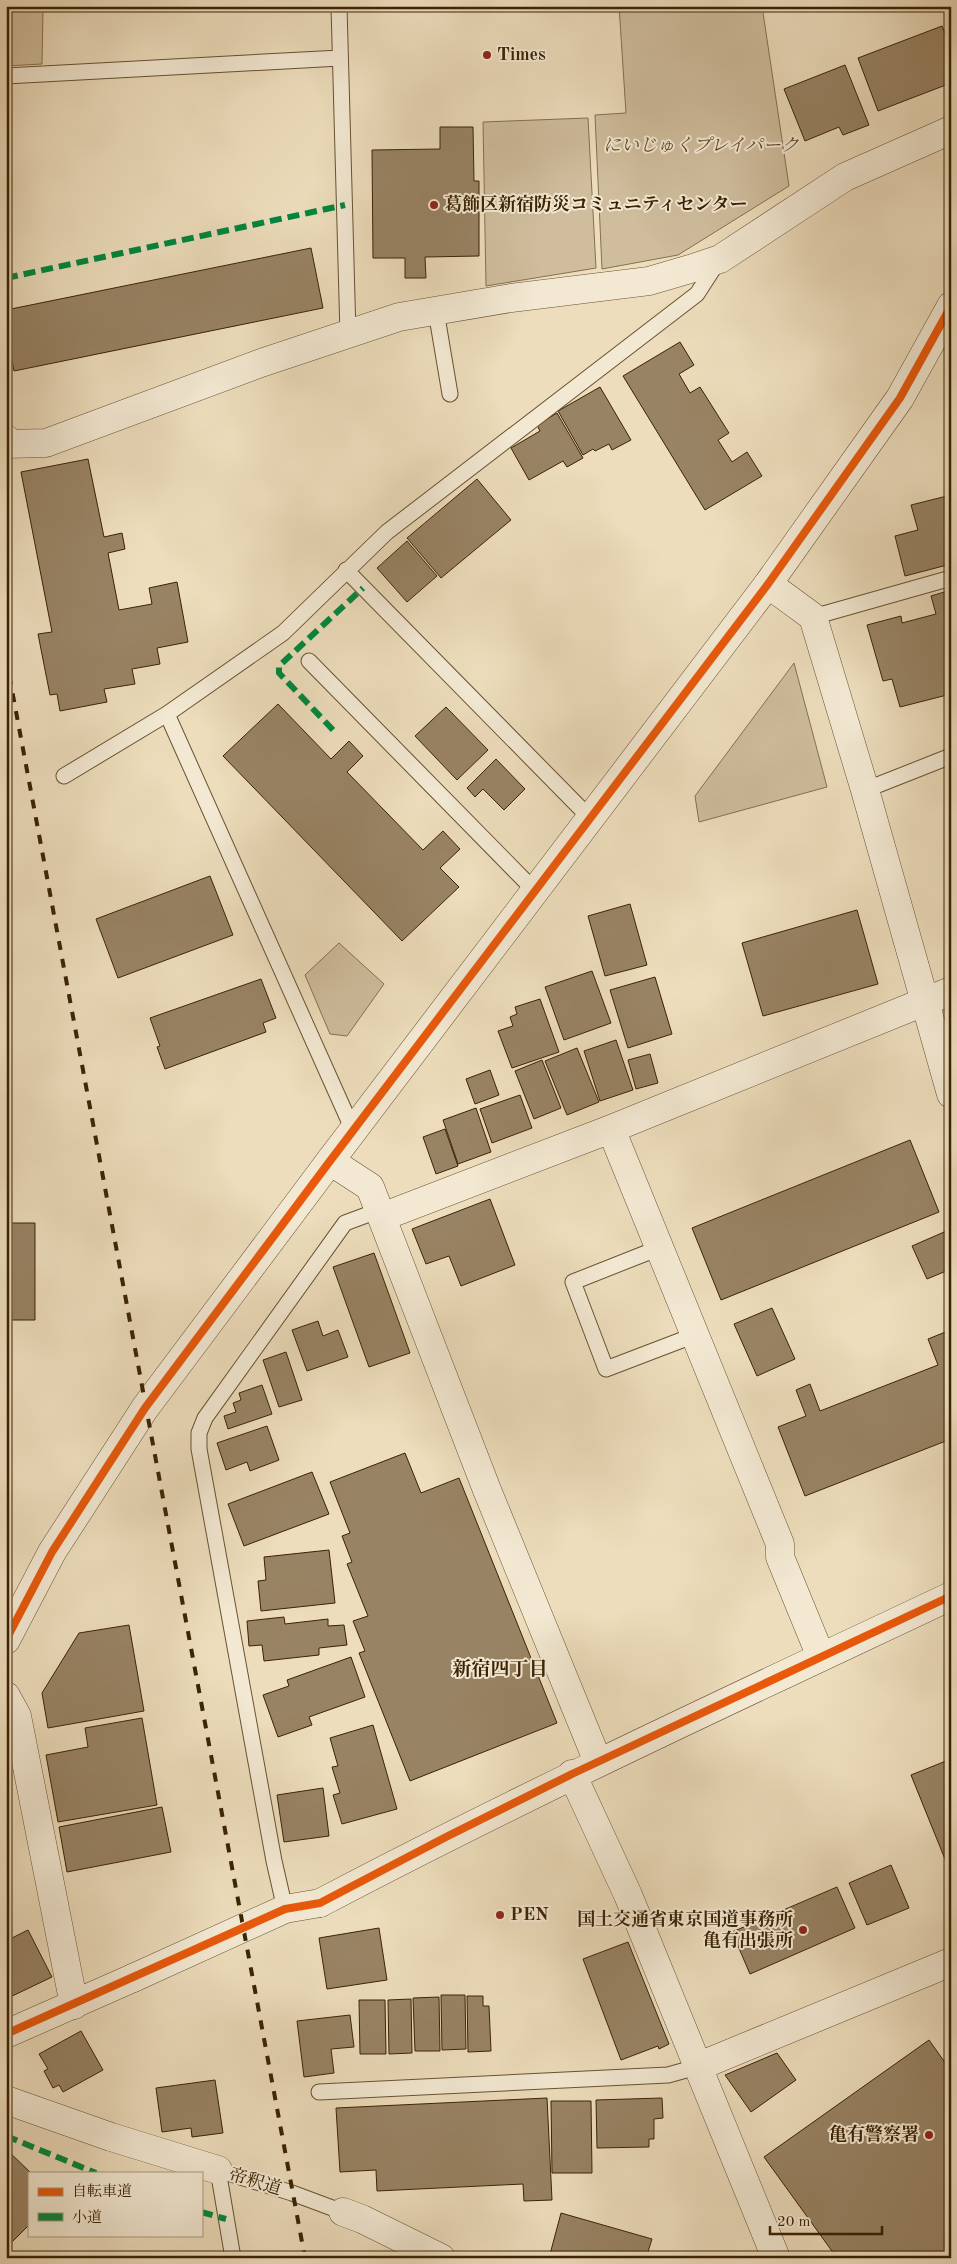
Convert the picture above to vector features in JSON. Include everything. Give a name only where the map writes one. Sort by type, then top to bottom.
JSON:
[{"type":"street","points":[[6,439],[7,444],[46,443],[261,363],[399,317],[511,298],[649,281],[720,259],[845,177],[951,130]]},
{"type":"street","points":[[6,1640],[52,1552],[145,1408],[534,890],[768,584],[900,398],[951,306]]},
{"type":"street","points":[[768,584],[813,617],[865,790],[951,1094]]},
{"type":"street","points":[[380,1213],[611,1129],[951,991]]},
{"type":"street","points":[[611,1129],[780,1544],[780,1557],[821,1657]]},
{"type":"street","points":[[330,1161],[370,1187],[484,1481],[598,1762]]},
{"type":"street","points":[[6,2034],[285,1909],[320,1903],[572,1774],[951,1596]]},
{"type":"street","points":[[6,1696],[17,1716],[74,2005]]},
{"type":"street","points":[[572,1774],[628,1895],[776,2258]]},
{"type":"street","points":[[697,2067],[951,1962]]},
{"type":"street","name":"帝釈道","points":[[6,2100],[111,2137],[218,2170]]},
{"type":"street","name":"帝釈道","points":[[343,2212],[362,2219],[440,2258]]},
{"type":"lane","points":[[339,6],[348,335]]},
{"type":"lane","points":[[6,76],[340,58]]},
{"type":"lane","points":[[64,776],[167,714],[283,633],[387,532],[697,294],[720,259]]},
{"type":"lane","points":[[436,311],[450,394]]},
{"type":"lane","points":[[346,570],[590,818]]},
{"type":"lane","points":[[813,617],[951,578]]},
{"type":"lane","points":[[309,661],[534,890]]},
{"type":"lane","points":[[167,714],[353,1130]]},
{"type":"lane","points":[[865,790],[951,756]]},
{"type":"lane","points":[[285,1909],[274,1860],[206,1488],[199,1449],[199,1433],[205,1418],[239,1368],[345,1223],[380,1213]]},
{"type":"lane","points":[[659,1248],[573,1282],[606,1369],[695,1334]]},
{"type":"lane","points":[[319,2092],[668,2075],[697,2067]]},
{"type":"lane","points":[[218,2170],[233,2258]]},
{"type":"lane","name":"帝釈道","points":[[218,2170],[292,2193],[343,2212]]},
{"type":"green space","name":"にいじゅくプレイパーク","points":[[619,6],[762,6],[789,186],[678,255],[602,269],[595,115],[626,113]]},
{"type":"green space","points":[[43,10],[42,64],[6,66],[6,11]]},
{"type":"green space","points":[[588,118],[596,268],[486,286],[483,122]]},
{"type":"green space","points":[[794,663],[827,787],[699,822],[695,796]]},
{"type":"green space","points":[[339,943],[384,984],[347,1036],[330,1034],[305,975]]},
{"type":"building","points":[[942,26],[951,48],[951,83],[878,111],[858,58]]},
{"type":"building","points":[[845,65],[869,125],[843,135],[839,127],[805,141],[784,89]]},
{"type":"building","points":[[440,127],[473,127],[474,181],[479,181],[479,256],[425,257],[426,278],[405,278],[405,258],[373,258],[372,150],[440,149]]},
{"type":"building","points":[[311,248],[323,308],[14,371],[6,332],[6,310]]},
{"type":"building","points":[[680,342],[694,365],[679,374],[690,393],[700,387],[729,433],[718,440],[732,462],[747,452],[762,476],[705,510],[623,376]]},
{"type":"building","points":[[600,387],[631,440],[612,450],[609,444],[595,451],[593,449],[583,455],[558,411]]},
{"type":"building","points":[[557,413],[583,458],[567,467],[563,461],[529,480],[511,448],[540,431],[537,425]]},
{"type":"building","points":[[88,459],[104,537],[122,533],[125,549],[108,553],[119,610],[152,604],[149,588],[177,582],[188,642],[157,648],[160,664],[132,669],[135,684],[104,689],[107,702],[60,711],[57,694],[50,695],[38,634],[52,632],[21,472]]},
{"type":"building","points":[[477,479],[511,520],[441,578],[407,538]]},
{"type":"building","points":[[951,495],[951,564],[905,576],[895,536],[918,530],[911,505]]},
{"type":"building","points":[[407,541],[437,576],[407,602],[377,568]]},
{"type":"building","points":[[951,590],[951,694],[900,707],[892,679],[883,681],[867,625],[901,616],[902,623],[936,614],[931,596]]},
{"type":"building","points":[[278,704],[331,759],[349,741],[363,756],[347,772],[423,850],[443,831],[460,849],[440,868],[459,887],[402,941],[223,756]]},
{"type":"building","points":[[446,707],[488,750],[457,780],[415,736]]},
{"type":"building","points":[[496,759],[525,789],[504,810],[483,789],[475,797],[467,788]]},
{"type":"building","points":[[210,876],[233,935],[118,978],[96,919]]},
{"type":"building","points":[[630,904],[647,965],[605,976],[588,916]]},
{"type":"building","points":[[857,910],[878,984],[763,1016],[742,943]]},
{"type":"building","points":[[592,971],[611,1023],[564,1040],[545,987]]},
{"type":"building","points":[[655,977],[672,1034],[628,1048],[610,990]]},
{"type":"building","points":[[261,979],[276,1018],[263,1023],[266,1032],[165,1069],[157,1047],[160,1046],[150,1018]]},
{"type":"building","points":[[540,999],[559,1052],[512,1068],[498,1031],[513,1026],[510,1017],[517,1014],[515,1007]]},
{"type":"building","points":[[616,1040],[633,1090],[600,1101],[584,1051]]},
{"type":"building","points":[[577,1048],[599,1102],[567,1115],[545,1061]]},
{"type":"building","points":[[650,1054],[658,1083],[636,1089],[628,1060]]},
{"type":"building","points":[[542,1060],[561,1108],[534,1119],[515,1071]]},
{"type":"building","points":[[490,1070],[499,1095],[475,1104],[466,1079]]},
{"type":"building","points":[[520,1095],[532,1128],[492,1143],[480,1109]]},
{"type":"building","points":[[476,1108],[491,1152],[458,1164],[443,1120]]},
{"type":"building","points":[[445,1129],[458,1166],[436,1174],[423,1137]]},
{"type":"building","points":[[910,1140],[939,1212],[721,1300],[692,1228]]},
{"type":"building","points":[[490,1199],[515,1265],[461,1286],[449,1256],[426,1264],[412,1229]]},
{"type":"building","points":[[6,1223],[35,1223],[35,1320],[6,1320]]},
{"type":"building","points":[[951,1229],[951,1269],[927,1279],[912,1246]]},
{"type":"building","points":[[374,1253],[410,1353],[369,1367],[333,1267]]},
{"type":"building","points":[[772,1308],[795,1359],[757,1376],[734,1324]]},
{"type":"building","points":[[318,1321],[323,1336],[338,1330],[348,1357],[307,1371],[292,1330]]},
{"type":"building","points":[[948,1331],[951,1338],[951,1439],[805,1496],[778,1427],[806,1416],[796,1390],[810,1384],[820,1411],[938,1365],[928,1339]]},
{"type":"building","points":[[286,1352],[302,1400],[279,1407],[263,1360]]},
{"type":"building","points":[[262,1385],[272,1414],[228,1429],[224,1416],[236,1412],[233,1403],[241,1400],[239,1393]]},
{"type":"building","points":[[267,1426],[279,1460],[250,1471],[247,1462],[226,1470],[217,1443]]},
{"type":"building","points":[[405,1453],[421,1493],[459,1478],[557,1723],[410,1781],[359,1653],[365,1651],[353,1621],[368,1616],[347,1564],[352,1562],[342,1536],[350,1533],[330,1482]]},
{"type":"building","points":[[312,1472],[329,1514],[244,1546],[228,1504]]},
{"type":"building","points":[[329,1550],[335,1603],[261,1611],[258,1581],[266,1580],[264,1557]]},
{"type":"building","points":[[284,1617],[285,1624],[328,1619],[328,1626],[344,1625],[347,1645],[319,1648],[319,1655],[264,1661],[262,1645],[249,1646],[247,1621]]},
{"type":"building","points":[[129,1625],[144,1711],[48,1728],[42,1693],[79,1633]]},
{"type":"building","points":[[351,1657],[365,1697],[309,1717],[312,1725],[278,1737],[263,1695],[289,1686],[287,1680]]},
{"type":"building","points":[[142,1718],[157,1805],[58,1822],[46,1755],[88,1747],[85,1728]]},
{"type":"building","points":[[373,1725],[397,1809],[342,1824],[333,1795],[340,1793],[332,1767],[338,1766],[330,1738]]},
{"type":"building","points":[[951,1759],[951,1874],[911,1775]]},
{"type":"building","points":[[323,1788],[329,1836],[284,1842],[277,1795]]},
{"type":"building","points":[[162,1807],[171,1852],[67,1872],[59,1827]]},
{"type":"building","points":[[891,1865],[909,1908],[867,1925],[849,1883]]},
{"type":"building","points":[[837,1887],[855,1928],[750,1974],[732,1932]]},
{"type":"building","points":[[379,1928],[387,1980],[327,1989],[319,1938]]},
{"type":"building","points":[[28,1930],[52,1977],[6,1999],[6,1941]]},
{"type":"building","points":[[628,1942],[669,2044],[659,2049],[658,2046],[621,2060],[583,1959]]},
{"type":"building","points":[[441,1995],[465,1995],[466,2049],[442,2050]]},
{"type":"building","points":[[467,1996],[483,1996],[483,2006],[489,2006],[491,2051],[468,2052]]},
{"type":"building","points":[[439,1997],[440,2051],[415,2051],[413,1998]]},
{"type":"building","points":[[411,1999],[412,2053],[389,2054],[388,2000]]},
{"type":"building","points":[[359,2000],[385,2000],[386,2054],[360,2054]]},
{"type":"building","points":[[350,2015],[354,2047],[331,2049],[334,2073],[304,2077],[297,2021]]},
{"type":"building","points":[[81,2031],[103,2070],[63,2092],[59,2085],[53,2088],[44,2071],[48,2069],[39,2054]]},
{"type":"building","points":[[929,2040],[951,2071],[951,2258],[837,2258],[764,2157]]},
{"type":"building","points":[[777,2053],[796,2080],[751,2112],[725,2075]]},
{"type":"building","points":[[215,2080],[223,2133],[192,2137],[191,2128],[162,2132],[156,2088]]},
{"type":"building","points":[[547,2098],[552,2200],[524,2201],[523,2184],[377,2191],[376,2170],[340,2172],[336,2108]]},
{"type":"building","points":[[662,2098],[663,2118],[654,2119],[654,2139],[649,2139],[649,2147],[597,2148],[596,2100]]},
{"type":"building","points":[[551,2101],[591,2101],[592,2173],[552,2173]]},
{"type":"building","points":[[6,2149],[30,2172],[28,2172],[28,2226],[6,2248]]},
{"type":"building","points":[[561,2213],[652,2239],[646,2258],[549,2258]]},
{"type":"railway","points":[[6,658],[305,2258]]},
{"type":"marked path","points":[[6,278],[345,205]]},
{"type":"marked path","points":[[333,730],[279,673],[279,666],[363,588]]},
{"type":"marked path","points":[[6,2136],[94,2172]]},
{"type":"marked path","points":[[202,2212],[226,2219]]},
{"type":"cycle path","points":[[6,1640],[52,1552],[145,1408],[768,584],[900,398],[951,306]]},
{"type":"cycle path","points":[[6,2034],[285,1909],[320,1903],[572,1774],[951,1596]]},
{"type":"place","name":"Times","points":[[487,55]]},
{"type":"place","name":"葛飾区新宿防災コミュニティセンター","points":[[434,205]]},
{"type":"place","name":"PEN","points":[[500,1915]]},
{"type":"place","name":"国土交通省東京国道事務所 亀有出張所","points":[[803,1930]]},
{"type":"place","name":"亀有警察署","points":[[929,2135]]},
{"type":"district","name":"新宿四丁目","points":[[500,1670]]}]
